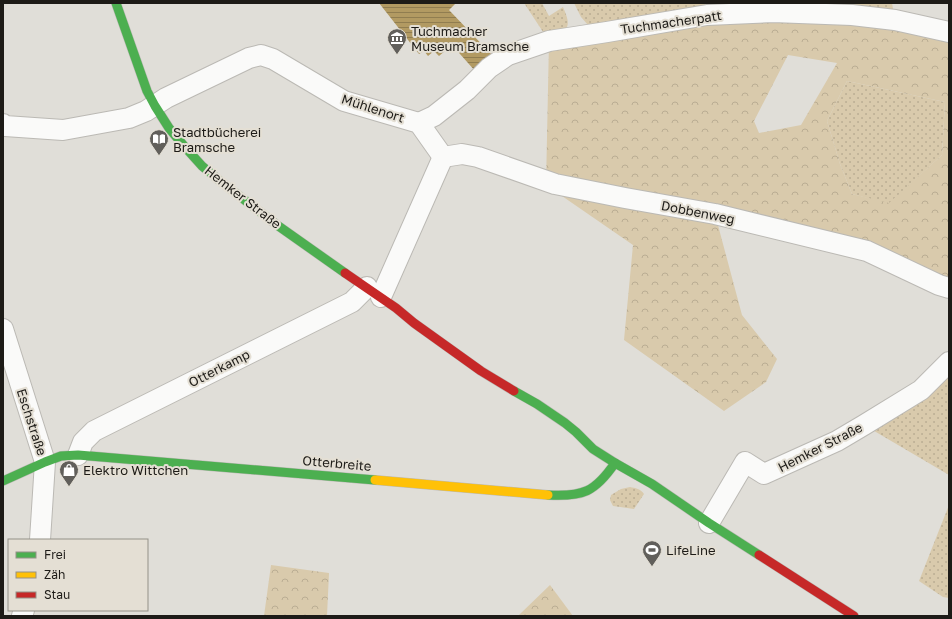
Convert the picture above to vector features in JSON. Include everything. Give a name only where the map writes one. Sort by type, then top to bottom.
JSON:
[{"type":"main road","name":"Hemker Straße","points":[[116,3],[147,91],[155,106],[169,128],[184,146],[202,166],[220,182],[481,371],[537,404],[565,423],[593,449],[652,484],[709,523],[854,616]]},
{"type":"main road","name":"Hemker Straße","points":[[381,298],[416,313]]},
{"type":"main road","name":"Hemker Straße","points":[[478,358],[492,377]]},
{"type":"main road","name":"Hemker Straße","points":[[511,388],[523,405]]},
{"type":"main road","name":"Hemker Straße","points":[[574,443],[593,449]]},
{"type":"main road","name":"Otterbreite","points":[[3,481],[61,456],[78,455],[205,464],[566,496],[579,494],[593,488],[607,476],[615,463]]},
{"type":"street","name":"Tuchmacherpatt","points":[[419,123],[434,116],[467,90],[489,68],[508,55],[549,40],[707,15],[773,12],[852,15],[895,20],[949,32]]},
{"type":"street","name":"Mühlenort","points":[[155,106],[166,98],[249,58],[261,55],[273,59],[344,101],[419,123],[443,157]]},
{"type":"street","points":[[4,130],[62,130],[129,118],[155,106]]},
{"type":"street","name":"Dobbenweg","points":[[443,157],[462,154],[478,157],[555,184],[714,214],[867,251],[939,285],[949,288]]},
{"type":"street","points":[[381,298],[443,157]]},
{"type":"street","name":"Otterkamp","points":[[78,455],[83,442],[94,431],[352,302],[381,298]]},
{"type":"street","name":"Eschstraße","points":[[3,329],[46,462],[40,539]]},
{"type":"street","name":"Hemker Straße","points":[[709,523],[745,462],[764,474],[837,441],[921,390],[949,362]]},
{"type":"green space","points":[[524,3],[542,3],[549,16],[563,7],[568,20],[566,28],[549,41]]},
{"type":"green space","points":[[574,3],[705,3],[707,15],[588,25],[581,17]]},
{"type":"green space","points":[[771,3],[892,3],[895,20]]},
{"type":"green space","points":[[773,12],[949,32],[949,288],[867,251],[715,214],[742,315],[777,359],[766,382],[724,411],[624,340],[633,245],[546,185],[549,41]],"holes":[[[788,55],[837,63],[801,125],[759,133],[754,121]],[[847,81],[945,102],[942,155],[889,203],[852,194],[840,164],[827,121]]]},
{"type":"green space","points":[[847,81],[945,102],[942,155],[889,204],[852,194],[840,164],[827,121]]},
{"type":"green space","points":[[949,362],[949,475],[864,425]]},
{"type":"green space","points":[[630,487],[640,490],[644,494],[634,509],[613,506],[610,500],[611,495],[621,489]]},
{"type":"green space","points":[[949,505],[949,598],[943,597],[919,581]]},
{"type":"green space","points":[[271,565],[329,573],[327,616],[264,616]]},
{"type":"green space","points":[[550,585],[573,616],[518,616],[521,613]]},
{"type":"shaded area","points":[[379,3],[456,3],[449,10],[494,57],[476,72],[452,45],[439,56],[434,51],[428,56],[424,51],[419,54]]},
{"type":"traffic: fast","points":[[116,3],[147,91],[169,128],[184,146],[202,166],[220,181],[277,225],[345,273]]},
{"type":"traffic: fast","points":[[514,391],[537,404],[565,423],[593,449],[652,484],[759,555]]},
{"type":"traffic: fast","points":[[3,481],[61,456],[78,455],[375,480]]},
{"type":"traffic: fast","points":[[548,495],[570,495],[587,491],[601,481],[615,463]]},
{"type":"traffic: slow","points":[[375,480],[548,495]]},
{"type":"traffic: jam","points":[[345,273],[396,308],[414,323],[481,371],[514,391]]},
{"type":"traffic: jam","points":[[759,555],[854,616]]},
{"type":"place","name":"Tuchmacher Museum Bramsche","points":[[397,55]]},
{"type":"place","name":"Stadtbücherei Bramsche","points":[[159,156]]},
{"type":"place","name":"Elektro Wittchen","points":[[69,487]]},
{"type":"place","name":"LifeLine","points":[[652,567]]}]
